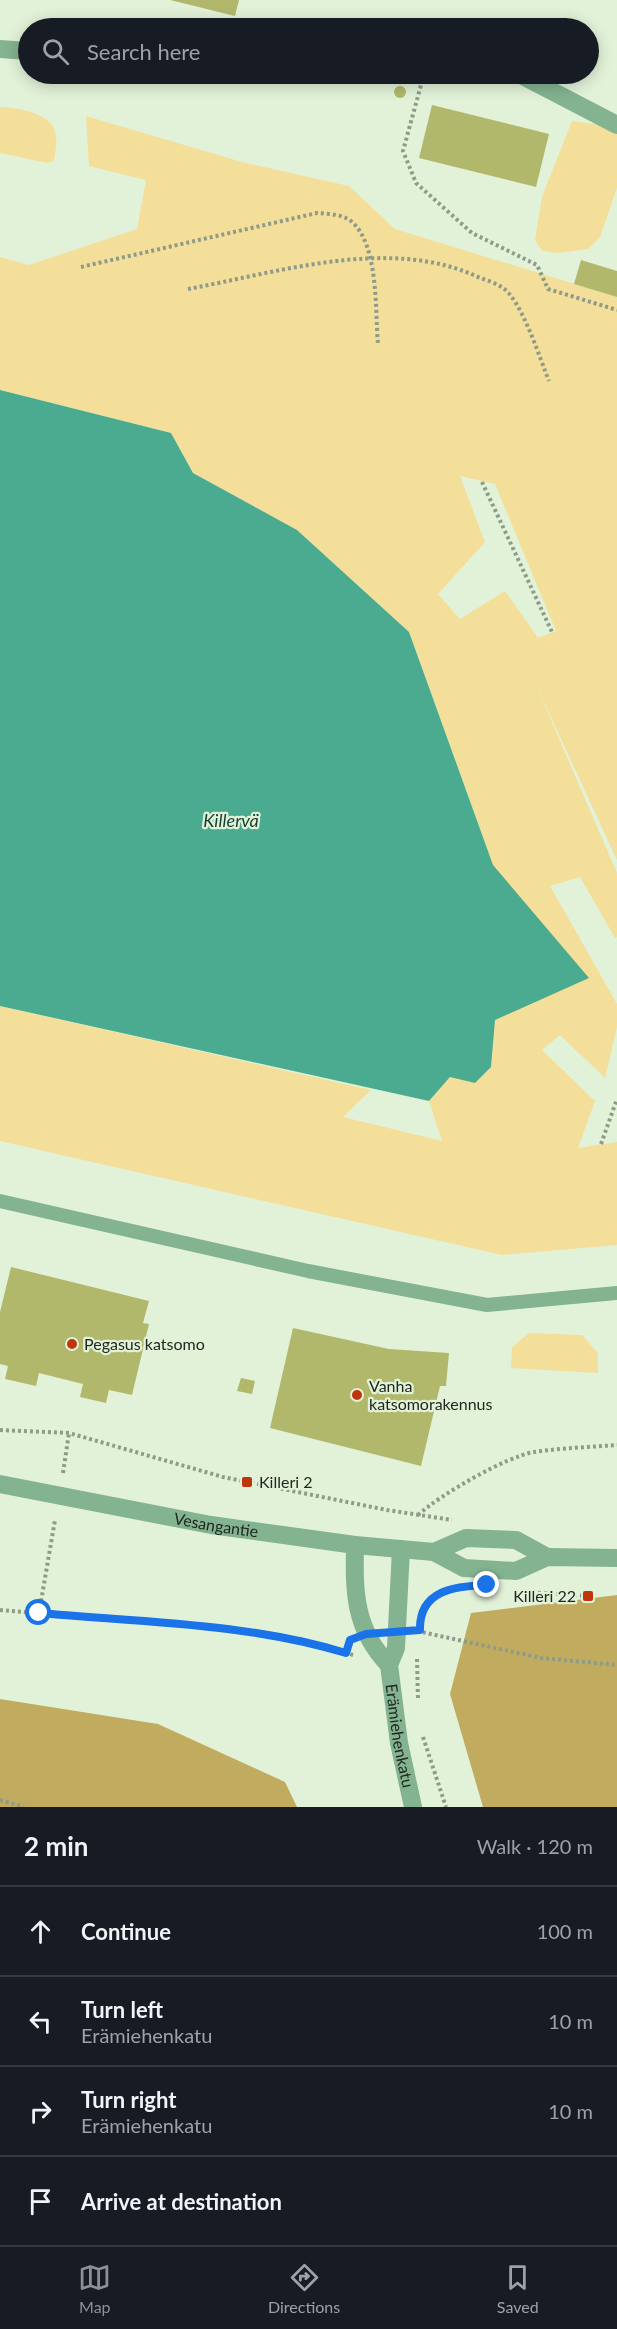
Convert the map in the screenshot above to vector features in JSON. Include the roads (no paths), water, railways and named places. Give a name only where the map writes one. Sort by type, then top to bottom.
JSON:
[{"type":"street","points":[[0,49],[18,50]]},
{"type":"street","points":[[538,84],[617,125]]},
{"type":"street","name":"Vesangantie","points":[[0,1484],[211,1525],[355,1545],[434,1552],[464,1568],[516,1571],[547,1557],[617,1558]]},
{"type":"street","name":"Vesangantie","points":[[434,1552],[466,1538],[516,1540],[547,1557]]},
{"type":"street","name":"Erämiehenkatu","points":[[355,1545],[354,1593],[366,1634],[374,1650],[389,1665]]},
{"type":"street","name":"Erämiehenkatu","points":[[401,1549],[396,1648],[389,1665],[399,1743],[413,1807]]},
{"type":"lane","points":[[0,1201],[308,1271],[487,1305],[617,1293]]},
{"type":"water","name":"Killervä","points":[[0,390],[171,433],[193,473],[297,530],[409,632],[493,865],[589,978],[495,1020],[491,1067],[475,1083],[450,1077],[429,1101],[0,1006]]},
{"type":"place","name":"Pegasus katsomo","points":[[72,1344]]},
{"type":"place","name":"Vanha katsomorakennus","points":[[357,1395]]},
{"type":"place","name":"Killeri 2","points":[[247,1482]]},
{"type":"place","name":"Killeri 22","points":[[588,1596]]}]
